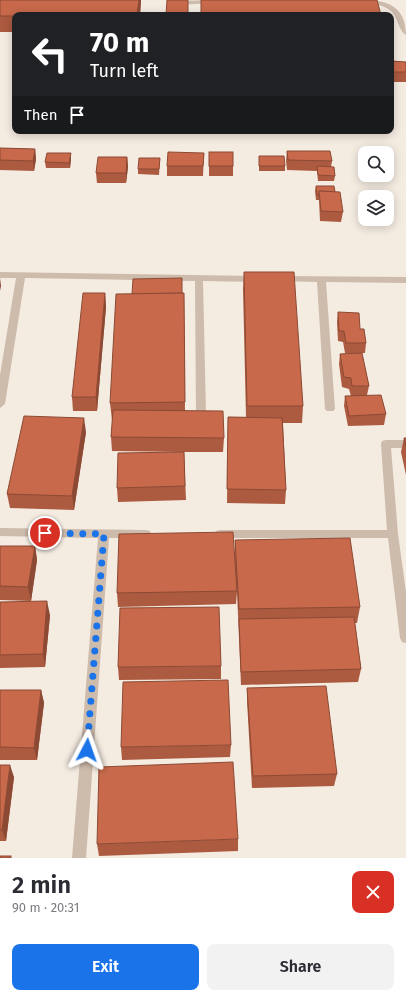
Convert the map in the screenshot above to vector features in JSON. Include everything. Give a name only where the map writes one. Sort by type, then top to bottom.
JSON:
[{"type":"street","points":[[368,0],[391,6],[398,14],[406,33]]},
{"type":"street","points":[[176,3],[223,2]]},
{"type":"street","points":[[0,275],[406,280]]},
{"type":"street","points":[[0,404],[21,276]]},
{"type":"street","points":[[199,277],[201,415]]},
{"type":"street","points":[[321,280],[330,409]]},
{"type":"street","points":[[406,444],[386,444],[393,534],[406,638]]},
{"type":"street","points":[[0,532],[159,534]]},
{"type":"street","points":[[79,858],[104,534]]},
{"type":"street","points":[[206,534],[393,534]]},
{"type":"building","points":[[0,0],[139,0],[137,12],[12,12],[12,16],[0,16]]},
{"type":"building","points":[[167,0],[188,0],[188,12],[166,12]]},
{"type":"building","points":[[201,0],[377,0],[380,12],[201,12]]},
{"type":"building","points":[[394,61],[406,62],[406,72],[394,72]]},
{"type":"building","points":[[0,148],[35,149],[33,161],[0,160]]},
{"type":"building","points":[[287,151],[330,151],[332,161],[288,160]]},
{"type":"building","points":[[168,152],[204,153],[203,166],[167,166]]},
{"type":"building","points":[[209,152],[233,152],[233,166],[209,166]]},
{"type":"building","points":[[47,153],[71,153],[69,163],[45,162]]},
{"type":"building","points":[[259,156],[284,156],[285,166],[259,166]]},
{"type":"building","points":[[98,157],[127,157],[126,173],[96,173]]},
{"type":"building","points":[[139,158],[160,158],[159,169],[138,169]]},
{"type":"building","points":[[317,166],[334,167],[335,176],[318,175]]},
{"type":"building","points":[[316,186],[334,186],[335,192],[319,191],[319,195],[317,195]]},
{"type":"building","points":[[319,191],[340,192],[343,212],[321,211]]},
{"type":"building","points":[[244,272],[294,272],[303,406],[247,406]]},
{"type":"building","points":[[182,278],[182,293],[132,294],[133,279]]},
{"type":"building","points":[[83,293],[105,293],[96,397],[72,397]]},
{"type":"building","points":[[184,293],[185,402],[110,403],[116,294]]},
{"type":"building","points":[[338,312],[359,313],[360,329],[364,329],[366,343],[346,343],[344,331],[339,331]]},
{"type":"building","points":[[362,353],[369,386],[352,386],[351,378],[344,377],[340,354]]},
{"type":"building","points":[[381,395],[386,414],[349,416],[345,396]]},
{"type":"building","points":[[113,410],[223,411],[224,438],[111,437]]},
{"type":"building","points":[[24,416],[84,418],[72,496],[7,494]]},
{"type":"building","points":[[228,417],[282,418],[286,490],[227,489]]},
{"type":"building","points":[[184,452],[185,486],[117,488],[118,453]]},
{"type":"building","points":[[233,532],[237,591],[117,593],[119,534]]},
{"type":"building","points":[[350,538],[360,607],[239,609],[235,540]]},
{"type":"building","points":[[0,546],[35,546],[28,587],[0,586]]},
{"type":"building","points":[[47,601],[43,654],[0,655],[0,602]]},
{"type":"building","points":[[219,607],[221,666],[118,667],[120,608]]},
{"type":"building","points":[[354,617],[361,669],[241,672],[239,619]]},
{"type":"building","points":[[228,680],[231,745],[121,747],[123,682]]},
{"type":"building","points":[[326,686],[337,774],[253,776],[247,688]]},
{"type":"building","points":[[0,690],[41,690],[34,748],[0,747]]},
{"type":"building","points":[[233,762],[238,839],[97,844],[99,767]]},
{"type":"building","points":[[0,765],[10,765],[2,830],[0,830]]},
{"type":"building","points":[[0,856],[11,856],[11,858],[0,858]]},
{"type":"route","points":[[45,533],[104,534],[87,750]]}]
